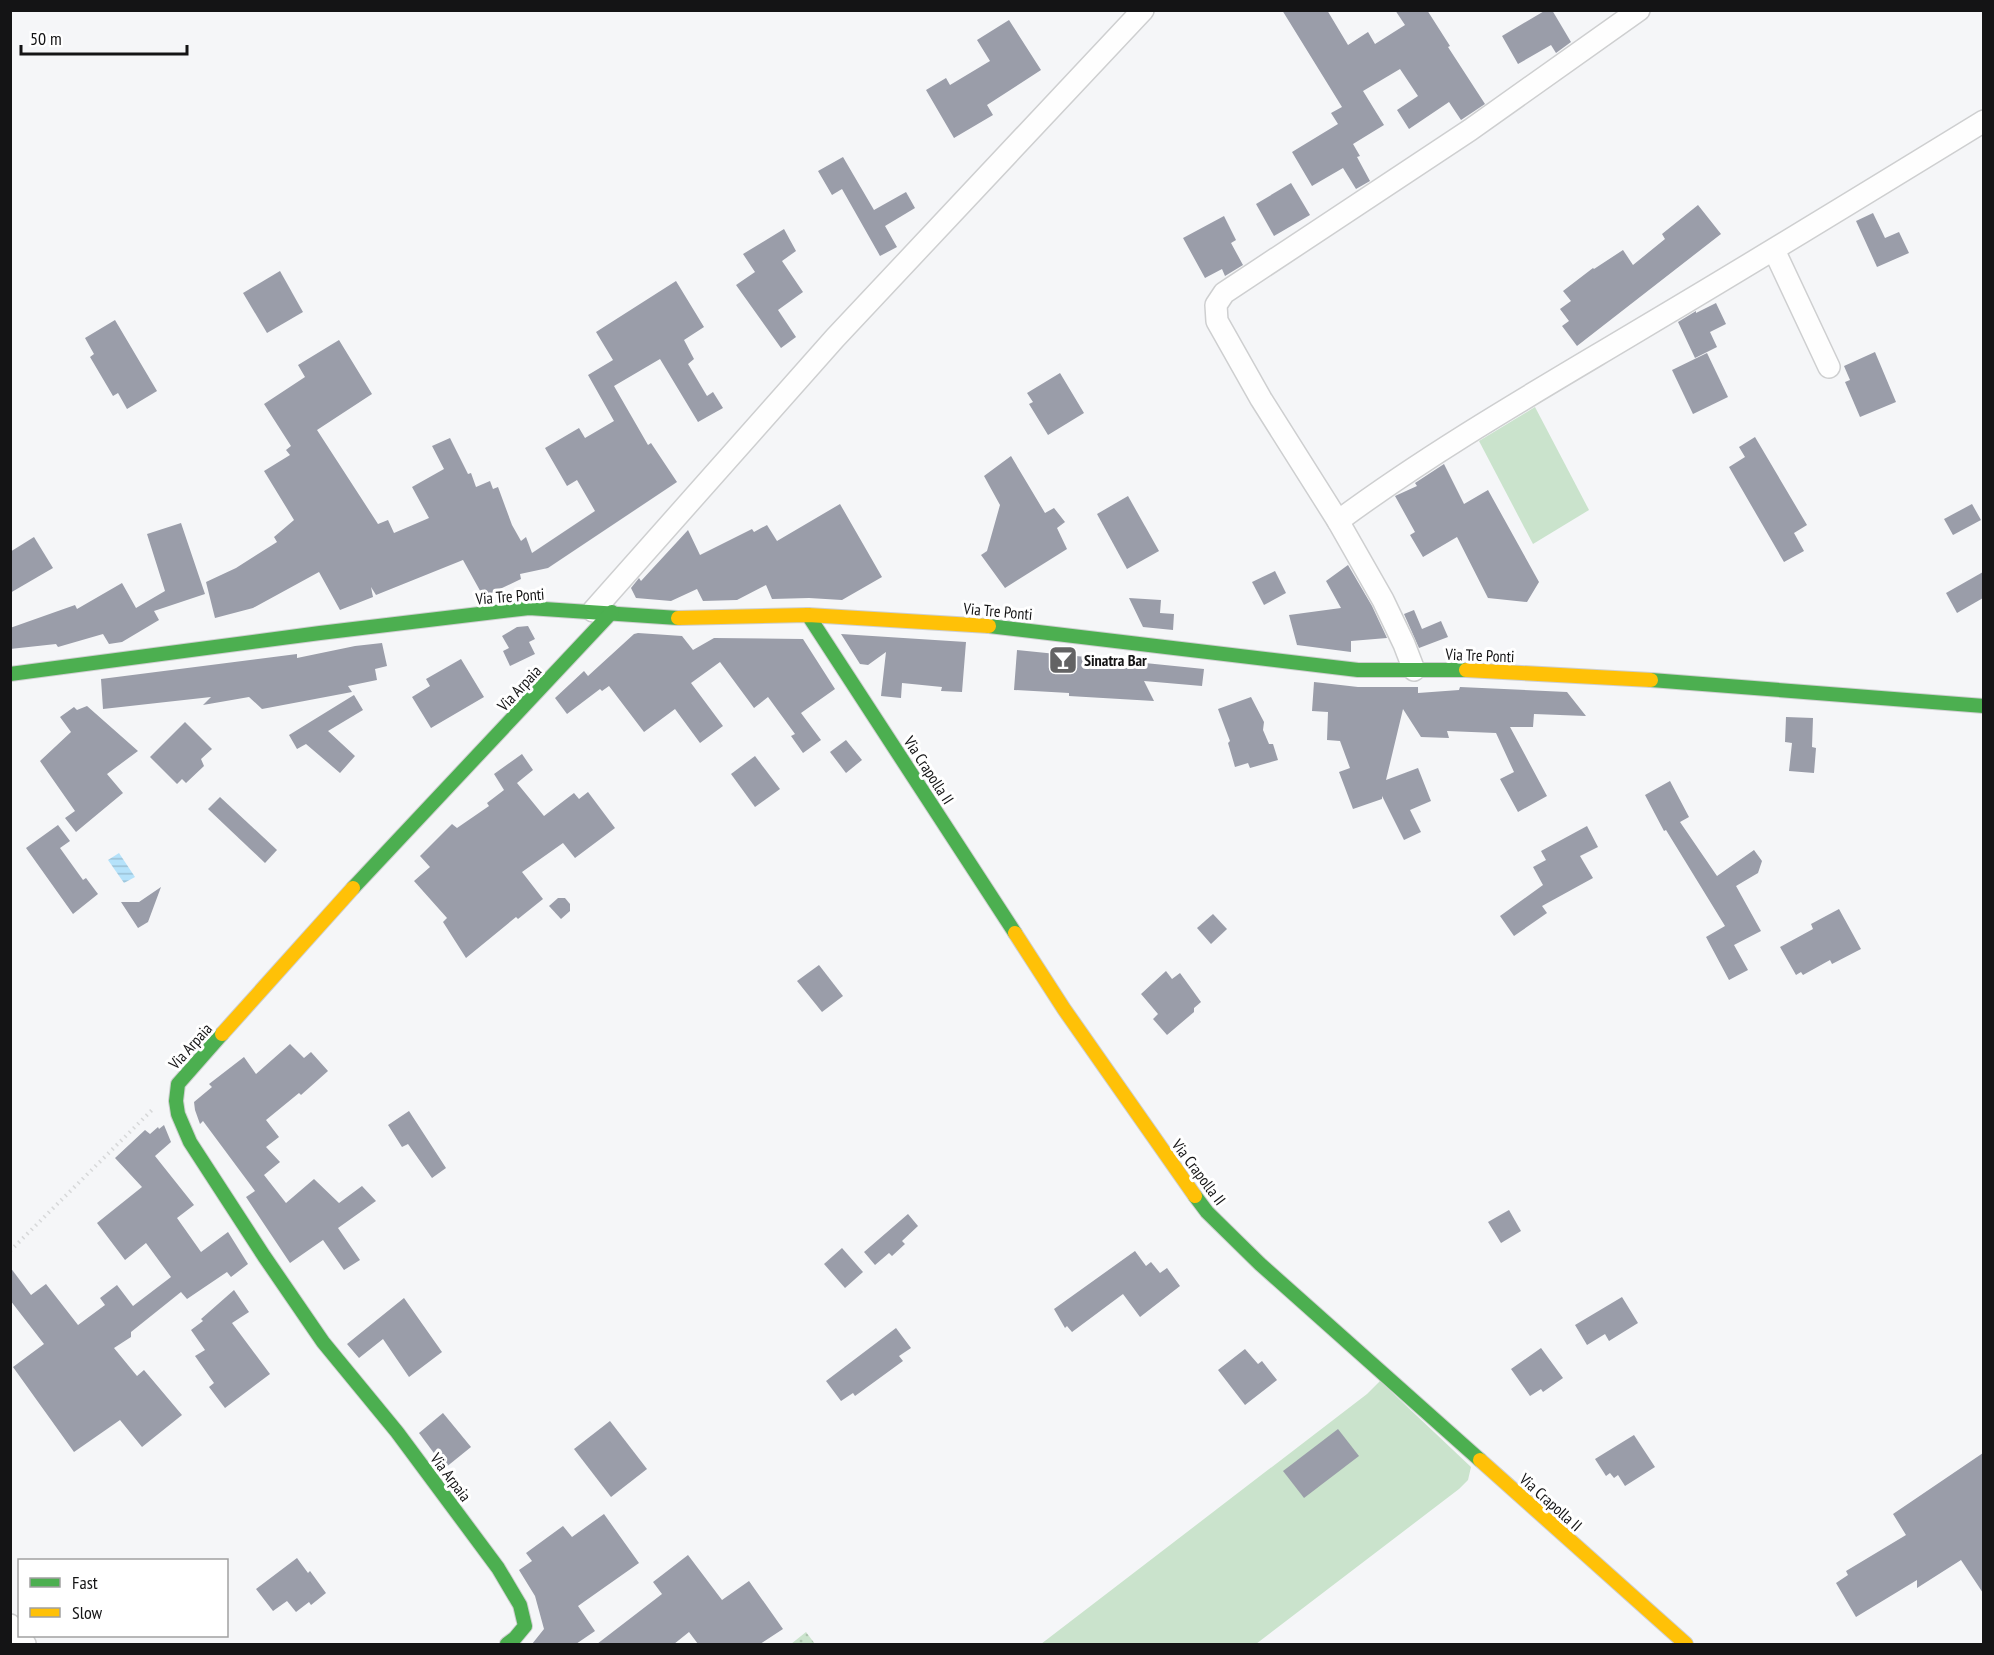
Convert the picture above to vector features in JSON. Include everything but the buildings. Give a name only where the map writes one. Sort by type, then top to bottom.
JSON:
[{"type":"street","points":[[603,612],[835,338],[1143,10]]},
{"type":"street","points":[[1414,670],[1383,600],[1338,521],[1250,380],[1217,321],[1216,305],[1224,293],[1470,130],[1639,10]]},
{"type":"street","points":[[1338,521],[1384,487],[1545,387],[1983,121]]},
{"type":"street","points":[[1774,250],[1829,367]]},
{"type":"street","name":"Via Tre Ponti","points":[[10,674],[529,608],[688,619],[808,615],[1012,628],[1358,670],[1472,670],[1660,680],[1983,706]]},
{"type":"street","name":"Via Arpaia","points":[[507,1644],[525,1626],[520,1605],[498,1568],[397,1432],[323,1342],[190,1142],[180,1122],[175,1100],[178,1084],[334,908],[603,612]]},
{"type":"street","name":"Via Crapolla II","points":[[808,615],[1064,1009],[1178,1174],[1207,1212],[1269,1272],[1686,1644]]},
{"type":"path","points":[[10,1251],[153,1109]]},
{"type":"green space","points":[[1535,407],[1589,510],[1533,544],[1479,441]]},
{"type":"green space","points":[[1380,1381],[1471,1467],[1468,1480],[1459,1489],[1256,1644],[1041,1644],[1367,1394]]},
{"type":"green space","points":[[806,1632],[815,1644],[791,1644]]},
{"type":"water","points":[[119,853],[135,877],[124,883],[108,860]]},
{"type":"traffic: fast","points":[[10,674],[529,608],[678,618]]},
{"type":"traffic: fast","points":[[353,888],[612,612]]},
{"type":"traffic: fast","points":[[808,615],[1015,933]]},
{"type":"traffic: fast","points":[[989,626],[1358,670],[1466,670]]},
{"type":"traffic: fast","points":[[1651,680],[1984,706]]},
{"type":"traffic: fast","points":[[222,1034],[178,1084],[176,1101],[178,1114],[190,1142],[323,1342],[397,1432],[498,1568],[520,1605],[525,1626],[507,1644]]},
{"type":"traffic: fast","points":[[1195,1196],[1207,1212],[1260,1264],[1480,1460]]},
{"type":"traffic: slow","points":[[678,618],[808,615],[989,626]]},
{"type":"traffic: slow","points":[[1466,670],[1651,680]]},
{"type":"traffic: slow","points":[[222,1034],[353,888]]},
{"type":"traffic: slow","points":[[1015,933],[1064,1009],[1195,1196]]},
{"type":"traffic: slow","points":[[1480,1460],[1686,1644]]},
{"type":"place","name":"Sinatra Bar","points":[[1063,660]]}]
